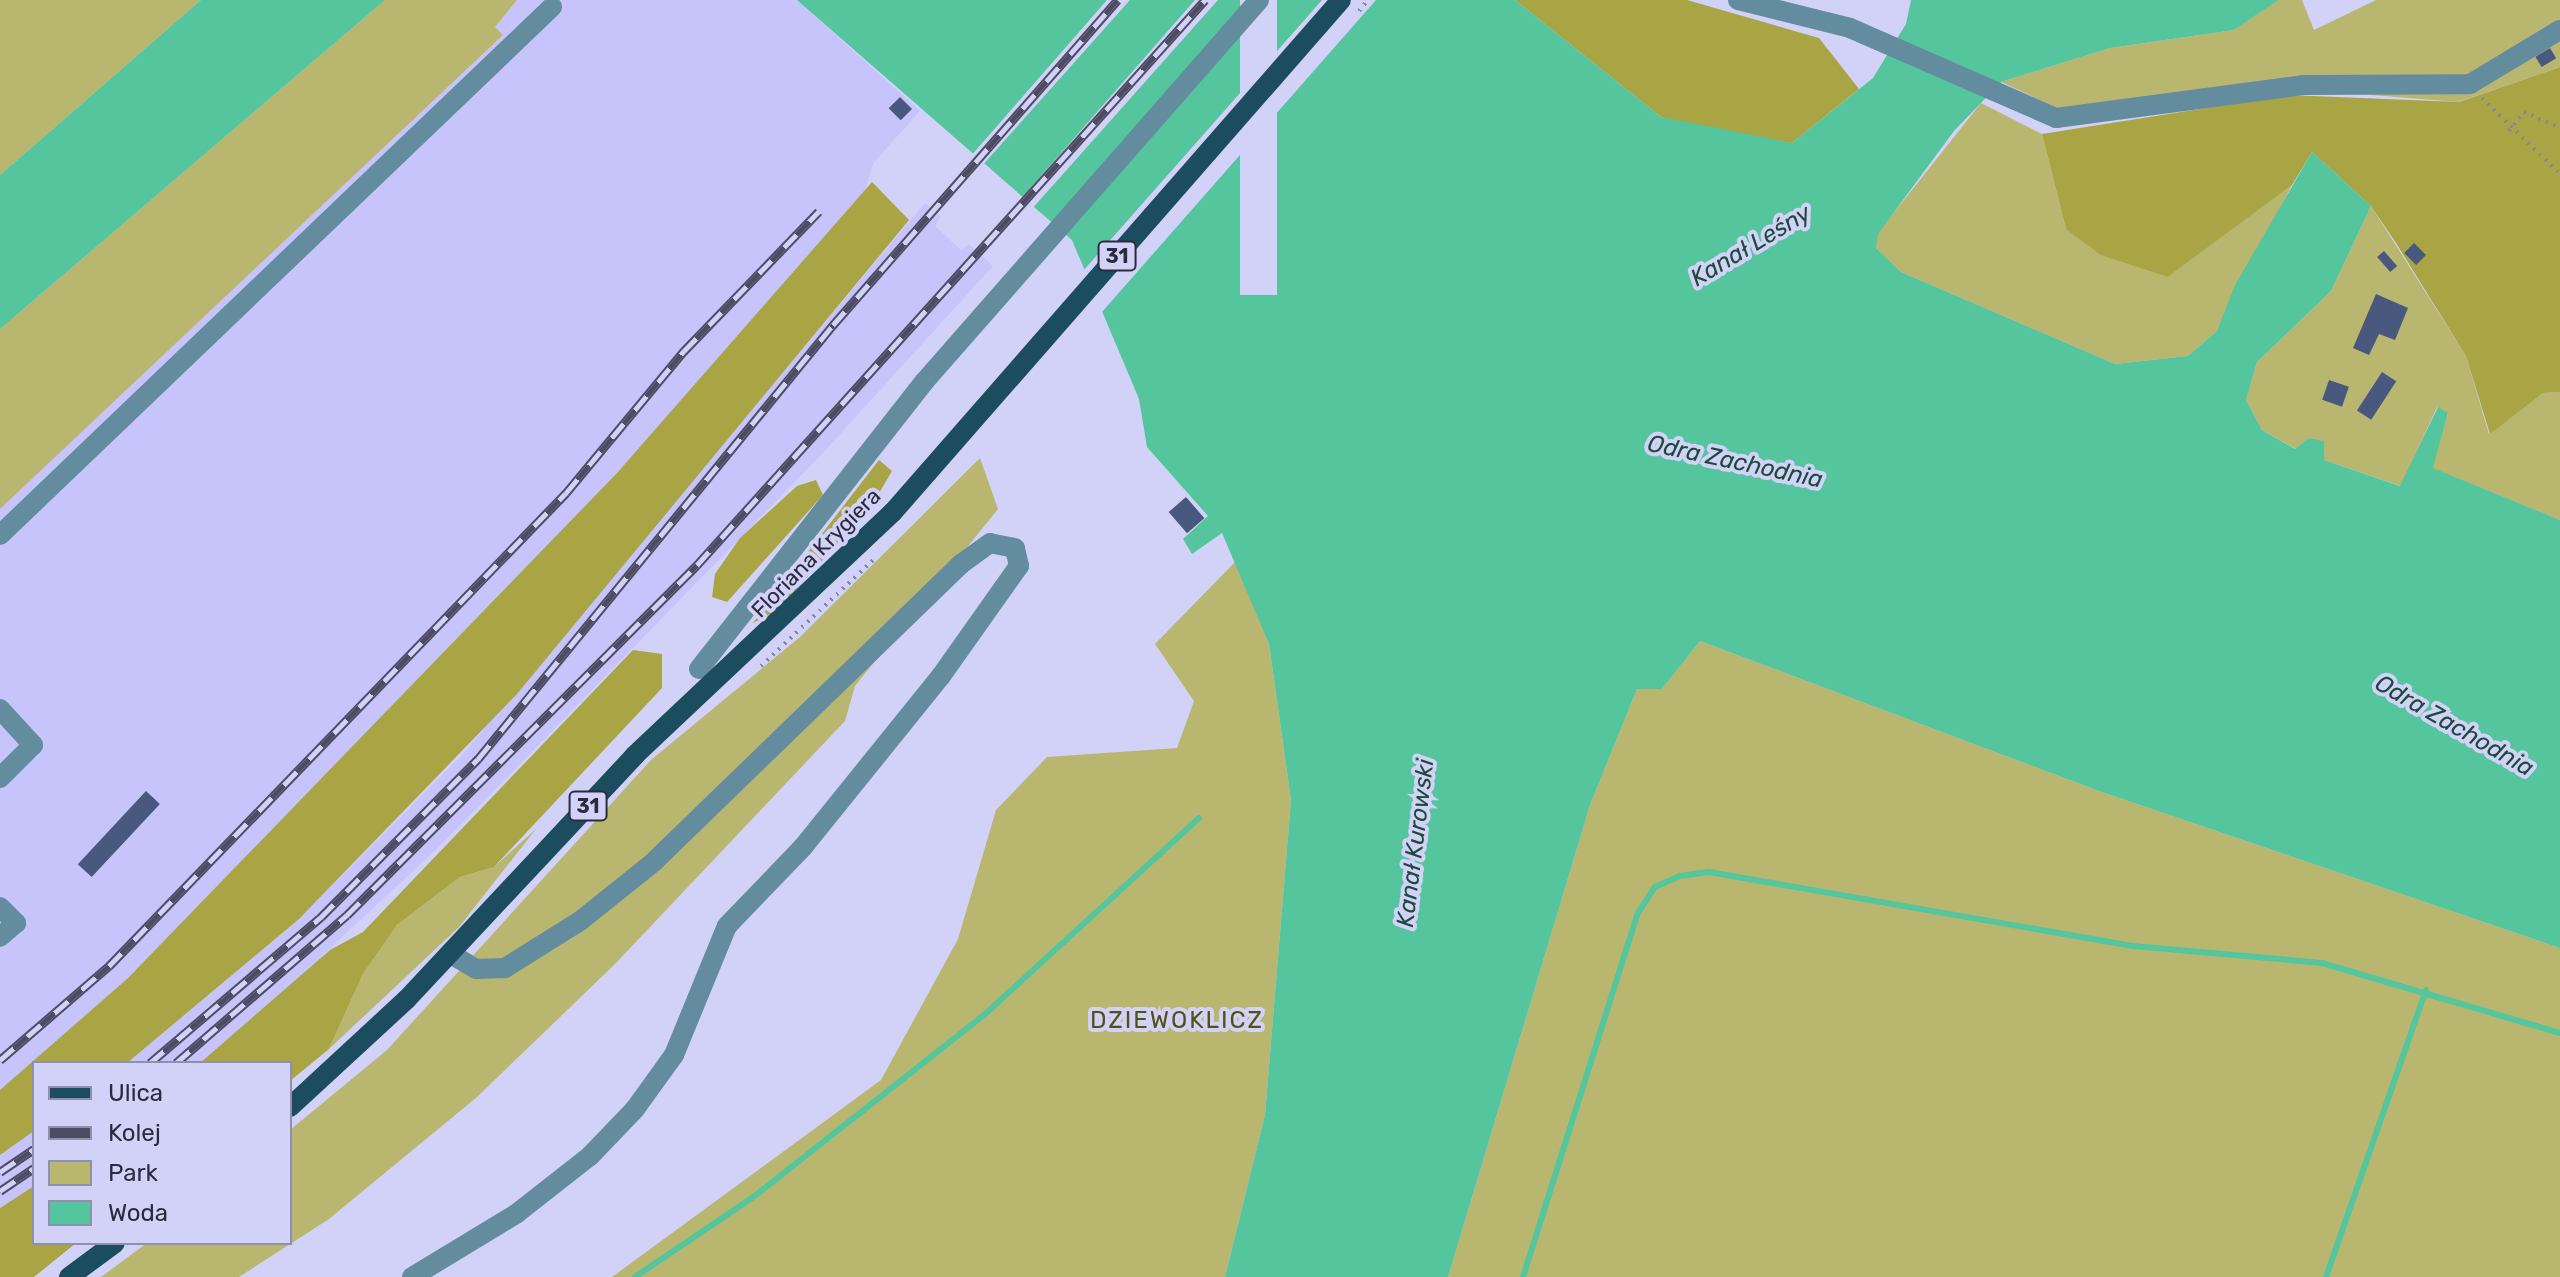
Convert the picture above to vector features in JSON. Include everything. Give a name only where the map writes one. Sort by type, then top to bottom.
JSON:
[{"type":"main road","name":"Floriana Krygiera","points":[[292,1105],[451,954],[634,756],[893,512],[1341,0]]},
{"type":"main road","points":[[69,1277],[112,1245]]},
{"type":"street","name":"Floriana Krygiera","points":[[699,669],[1011,282],[1259,0]]},
{"type":"street","points":[[1746,1],[1865,34],[2029,111],[2056,118],[2118,114],[2303,85],[2470,84],[2560,30]]},
{"type":"street","points":[[0,535],[552,7]]},
{"type":"street","points":[[412,1277],[516,1214],[590,1156],[635,1109],[674,1055],[727,926],[803,847],[941,676],[1019,566],[1015,548],[990,543],[961,564],[655,861],[580,921],[505,968],[476,969],[451,954]]},
{"type":"street","points":[[0,709],[33,745],[0,778]]},
{"type":"street","points":[[0,907],[16,923],[0,937]]},
{"type":"path","points":[[2470,84],[2509,131],[2560,174]]},
{"type":"path","points":[[2509,131],[2524,112],[2560,128]]},
{"type":"shaded area","points":[[517,0],[797,0],[920,111],[874,162],[863,195],[617,473],[128,978],[0,1090],[0,509],[502,36],[495,27]]},
{"type":"shaded area","points":[[1515,0],[1687,0],[1819,38],[1859,89],[1792,143],[1716,132],[1661,117]]},
{"type":"shaded area","points":[[2560,67],[2560,392],[2543,393],[2490,434],[2466,356],[2396,243],[2371,206],[2312,152],[2292,185],[2168,277],[2101,255],[2066,229],[2042,134],[2288,95],[2459,102]]},
{"type":"shaded area","points":[[872,182],[909,220],[517,694],[299,919],[129,1061],[33,1061],[128,978],[617,473]]},
{"type":"shaded area","points":[[925,203],[941,217],[935,226],[961,250],[969,244],[993,266],[821,455],[442,844],[270,1004],[202,1061],[129,1061],[299,919],[463,754]]},
{"type":"shaded area","points":[[879,460],[892,471],[871,507],[776,611],[753,623]]},
{"type":"shaded area","points":[[816,480],[823,495],[727,602],[712,597],[715,574],[740,538],[797,486]]},
{"type":"shaded area","points":[[633,650],[662,654],[662,688],[494,867],[460,877],[397,925],[363,974],[329,1049],[292,1079],[292,1061],[202,1061],[330,950],[363,932]]},
{"type":"shaded area","points":[[32,1062],[32,1132],[0,1155],[0,1090]]},
{"type":"shaded area","points":[[32,1132],[32,1187],[0,1208],[0,1155]]},
{"type":"shaded area","points":[[32,1187],[32,1245],[74,1245],[34,1277],[0,1277],[0,1208]]},
{"type":"green space","points":[[0,0],[201,0],[0,175]]},
{"type":"green space","points":[[385,0],[517,0],[495,27],[503,35],[0,509],[0,329]]},
{"type":"green space","points":[[2279,0],[2302,0],[2314,30],[2376,0],[2560,0],[2560,67],[2458,102],[2334,92],[2058,108],[2001,82],[2110,48],[2234,30]]},
{"type":"green space","points":[[1981,103],[2042,134],[2066,229],[2168,277],[2292,185],[2217,331],[2188,356],[2115,364],[1901,272],[1876,248],[1877,234]]},
{"type":"green space","points":[[2371,206],[2466,356],[2489,434],[2543,393],[2560,392],[2560,520],[2432,468],[2448,414],[2437,407],[2401,486],[2324,460],[2309,438],[2296,449],[2262,430],[2246,400],[2257,362],[2331,291]]},
{"type":"green space","points":[[980,458],[998,509],[855,686],[845,721],[615,964],[477,1097],[329,1219],[292,1243],[292,1128],[387,1050],[651,760],[800,637]]},
{"type":"green space","points":[[1237,560],[1269,644],[1291,800],[1265,1115],[1225,1277],[612,1277],[881,1080],[958,939],[996,810],[1047,757],[1177,748],[1194,701],[1155,644]]},
{"type":"green space","points":[[1700,641],[2099,791],[2560,948],[2560,1277],[1448,1277],[1590,805],[1637,689],[1662,689]]},
{"type":"green space","points":[[536,829],[459,927],[329,1049],[363,974],[397,925],[460,877],[494,867]]},
{"type":"green space","points":[[144,1245],[289,1245],[239,1277],[101,1277]]},
{"type":"water","points":[[201,0],[385,0],[0,329],[0,175]]},
{"type":"water","points":[[797,0],[1515,0],[1661,117],[1792,143],[1873,78],[1906,24],[1911,0],[2279,0],[2234,30],[2110,48],[2001,82],[1954,131],[1878,234],[1876,248],[1901,272],[2115,364],[2188,356],[2217,331],[2235,285],[2312,152],[2371,206],[2331,291],[2257,362],[2246,400],[2262,430],[2295,449],[2309,438],[2324,441],[2324,460],[2400,486],[2438,407],[2448,413],[2433,468],[2560,520],[2560,948],[2099,791],[1700,641],[1662,689],[1637,689],[1590,805],[1448,1277],[1225,1277],[1265,1115],[1291,800],[1269,644],[1222,533],[1192,554],[1183,539],[1208,516],[1147,447],[1139,399],[1072,240]]},
{"type":"pier","points":[[1107,0],[1130,0],[981,167],[969,158]]},
{"type":"pier","points":[[1195,0],[1218,0],[1031,210],[1020,200]]},
{"type":"pier","points":[[1240,0],[1277,0],[1277,295],[1240,295]]},
{"type":"pier","points":[[1322,0],[1376,0],[1102,312],[1083,271]]},
{"type":"building","points":[[2550,48],[2556,58],[2542,67],[2535,57]]},
{"type":"building","points":[[900,97],[912,109],[901,120],[889,108]]},
{"type":"building","points":[[2414,243],[2426,255],[2416,265],[2404,253]]},
{"type":"building","points":[[2384,251],[2397,266],[2390,272],[2377,257]]},
{"type":"building","points":[[2376,294],[2408,308],[2395,340],[2379,334],[2369,355],[2353,348]]},
{"type":"building","points":[[2382,372],[2396,381],[2371,420],[2357,411]]},
{"type":"building","points":[[2329,380],[2349,387],[2342,407],[2322,400]]},
{"type":"building","points":[[1186,497],[1204,518],[1187,533],[1169,512]]},
{"type":"building","points":[[146,791],[160,804],[92,877],[78,864]]},
{"type":"waterway","points":[[635,1277],[756,1195],[983,1016],[1199,818]]},
{"type":"waterway","points":[[1523,1277],[1638,913],[1655,887],[1680,876],[1709,872],[2133,946],[2322,963],[2560,1033]]},
{"type":"waterway","points":[[2326,1277],[2426,990]]},
{"type":"railway","points":[[152,1061],[321,917],[478,759],[833,325],[1118,0]]},
{"type":"railway","points":[[178,1061],[347,915],[697,565],[1205,0]]},
{"type":"railway","points":[[0,1060],[109,966],[566,493],[684,351],[819,211]]},
{"type":"railway","points":[[0,1172],[32,1150]]},
{"type":"railway","points":[[0,1191],[32,1169]]},
{"type":"district","name":"DZIEWOKLICZ","points":[[1177,1021]]},
{"type":"water label","name":"Kanał Leśny","points":[[1751,246]]},
{"type":"water label","name":"Odra Zachodnia","points":[[1735,462]]},
{"type":"water label","name":"Odra Zachodnia","points":[[2454,726]]},
{"type":"water label","name":"Kanał Kurowski","points":[[1416,843]]}]
